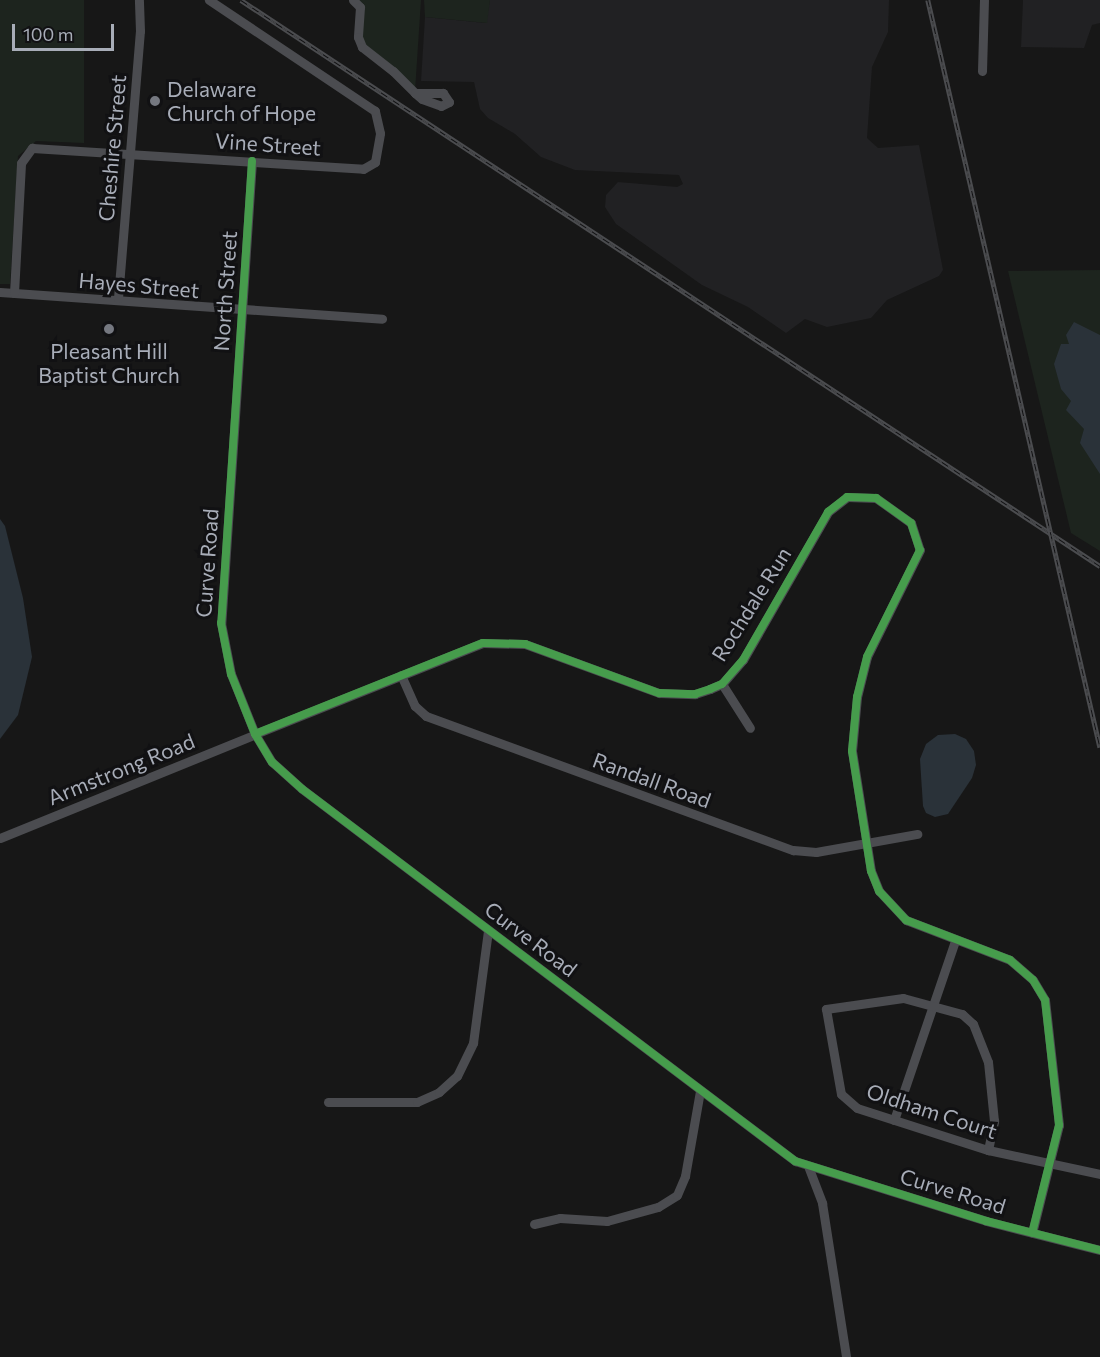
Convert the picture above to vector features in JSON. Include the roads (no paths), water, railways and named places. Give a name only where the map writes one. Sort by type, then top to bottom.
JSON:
[{"type":"street","name":"Cheshire Street","points":[[118,298],[128,153],[140,31],[139,0]]},
{"type":"street","name":"Vine Street","points":[[14,293],[21,164],[28,150],[41,147],[363,169],[375,162],[379,141],[378,117],[372,109],[209,0]]},
{"type":"street","points":[[353,0],[360,7],[359,43],[415,93]]},
{"type":"street","points":[[982,72],[984,0]]},
{"type":"street","name":"North Street","points":[[234,424],[252,161]]},
{"type":"street","name":"Hayes Street","points":[[0,292],[118,298],[241,312],[382,320]]},
{"type":"street","name":"Curve Road","points":[[234,424],[221,634],[231,675],[256,734],[266,753],[286,775],[795,1161],[1032,1233],[1100,1250]]},
{"type":"street","name":"Rochdale Run","points":[[256,734],[483,643],[525,644],[659,693],[695,694],[722,684],[743,660],[836,503],[847,497],[876,498],[911,523],[920,550],[916,564],[887,612],[867,657],[857,697],[852,751],[857,797],[874,881],[887,902],[917,927],[994,953],[1022,969],[1045,1000],[1059,1125],[1051,1165],[1032,1233]]},
{"type":"street","name":"Randall Road","points":[[401,675],[415,706],[426,716],[757,838],[806,852],[917,834]]},
{"type":"street","points":[[722,684],[750,728]]},
{"type":"street","name":"Armstrong Road","points":[[0,838],[256,734]]},
{"type":"street","points":[[328,1101],[411,1103],[439,1092],[457,1076],[473,1043],[488,930]]},
{"type":"street","points":[[894,1120],[955,941]]},
{"type":"street","name":"Oldham Court","points":[[933,1006],[903,998],[826,1009],[841,1094],[857,1108],[987,1150],[1100,1174]]},
{"type":"street","points":[[933,1006],[962,1014],[982,1040],[994,1121],[987,1150]]},
{"type":"street","points":[[534,1224],[560,1218],[607,1221],[658,1207],[677,1195],[685,1176],[700,1091]]},
{"type":"street","points":[[808,1166],[822,1203],[846,1357]]},
{"type":"railway","points":[[241,0],[1100,566]]},
{"type":"railway","points":[[928,0],[1100,747]]},
{"type":"place","name":"Delaware Church of Hope","points":[[155,101]]},
{"type":"place","name":"Pleasant Hill Baptist Church","points":[[109,329]]}]
